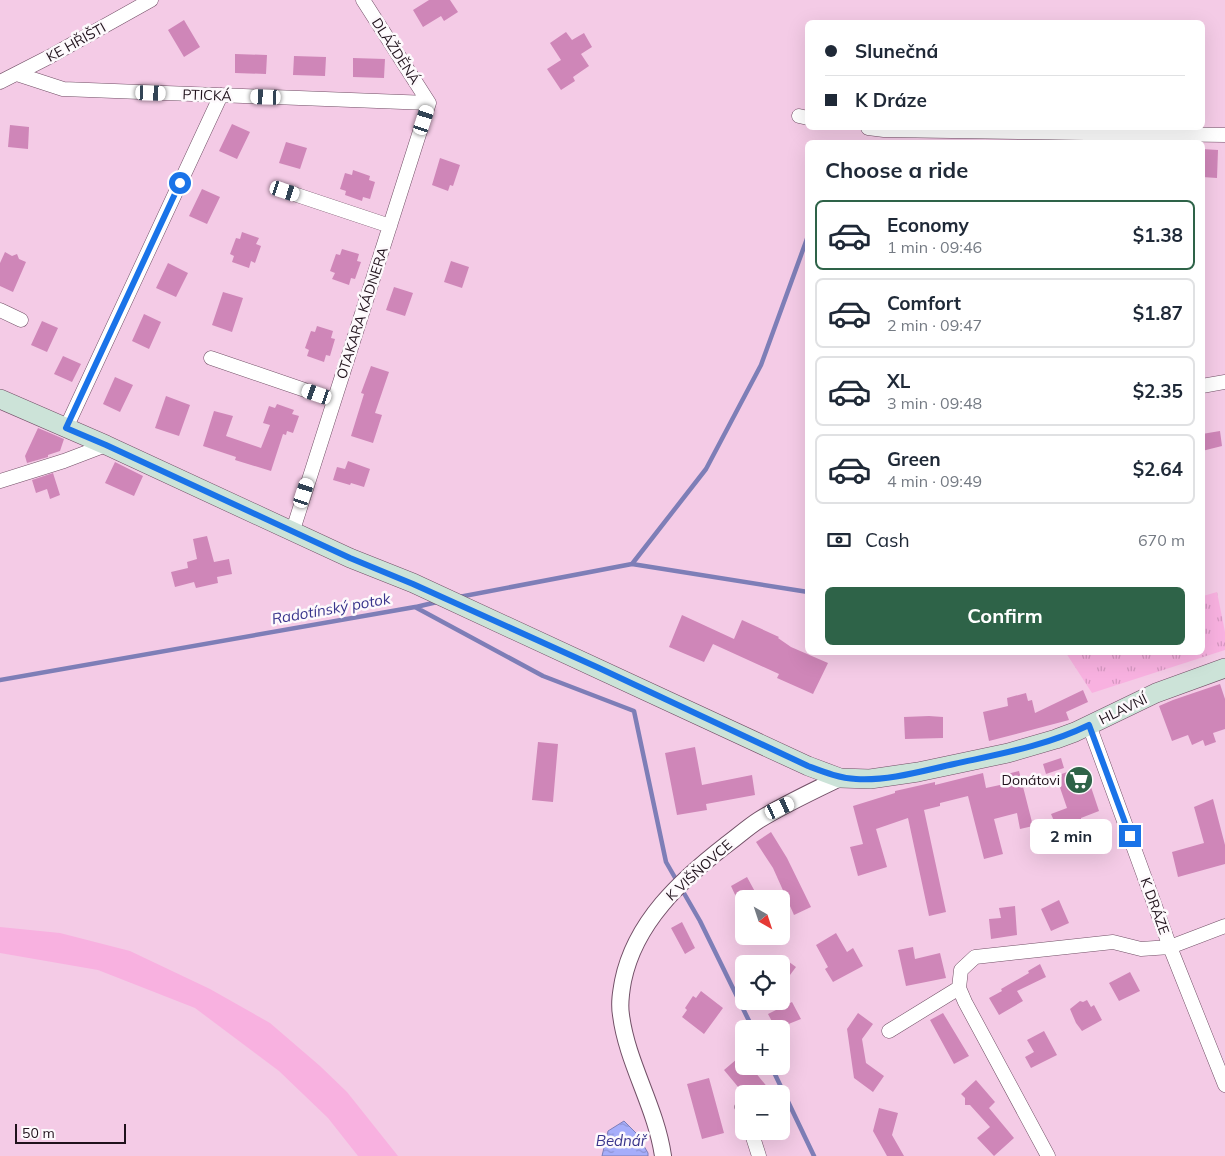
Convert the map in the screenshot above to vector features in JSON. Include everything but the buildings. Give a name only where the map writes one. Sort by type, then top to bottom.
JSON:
[{"type":"main road","name":"HLAVNÍ","points":[[0,399],[106,445],[350,558],[413,584],[599,668],[808,766],[840,778],[870,779],[918,772],[1008,753],[1056,739],[1156,693],[1225,668]]},
{"type":"street","name":"KE HŘIŠTI","points":[[0,82],[151,0]]},
{"type":"street","name":"DLÁŽDĚNÁ","points":[[363,0],[429,103]]},
{"type":"street","name":"PTICKÁ","points":[[17,74],[63,90],[429,103]]},
{"type":"street","points":[[66,428],[220,95]]},
{"type":"street","name":"OTAKARA KÁDNERA","points":[[293,530],[429,103]]},
{"type":"street","points":[[884,130],[1225,135]]},
{"type":"street","points":[[285,191],[390,226]]},
{"type":"street","points":[[0,310],[21,320]]},
{"type":"street","points":[[211,358],[334,400]]},
{"type":"street","points":[[1205,385],[1225,382]]},
{"type":"street","points":[[0,481],[64,461],[106,445]]},
{"type":"street","name":"K DRÁZE","points":[[1089,725],[1170,947],[1225,1086]]},
{"type":"street","name":"K VIŠŇOVCE","points":[[663,1156],[658,1133],[632,1058],[620,1012],[624,974],[634,944],[665,900],[712,857],[759,820],[840,778]]},
{"type":"street","points":[[1048,1156],[965,1002],[960,988],[961,970],[975,957],[1113,942],[1140,949],[1170,947],[1225,926]]},
{"type":"street","points":[[889,1031],[960,988]]},
{"type":"street","points":[[753,1140],[759,1156]]},
{"type":"green space","points":[[1217,592],[1225,632],[1225,650],[1092,693],[1067,655],[1205,655],[1205,595]]},
{"type":"green space","points":[[0,927],[60,933],[130,951],[210,989],[270,1023],[347,1092],[398,1156],[358,1156],[328,1118],[279,1071],[195,1008],[98,970],[0,953]]},
{"type":"water","name":"Bednář","points":[[624,1121],[637,1134],[648,1156],[602,1156],[608,1131]]},
{"type":"waterway","points":[[459,597],[632,564],[706,469],[761,365],[805,244]]},
{"type":"waterway","points":[[632,564],[805,592]]},
{"type":"waterway","points":[[416,607],[437,602]]},
{"type":"waterway","name":"Radotínský potok","points":[[0,680],[415,607],[543,676],[634,711],[666,862],[700,921],[749,1020]]},
{"type":"waterway","name":"Radotínský potok","points":[[775,1075],[814,1156]]},
{"type":"place","name":"Donátovi","points":[[1079,780]]},
{"type":"route","points":[[180,183],[66,428],[293,530],[350,558],[413,584],[599,668],[808,766],[840,778],[884,778],[1008,753],[1056,739],[1089,725],[1130,836]]}]
